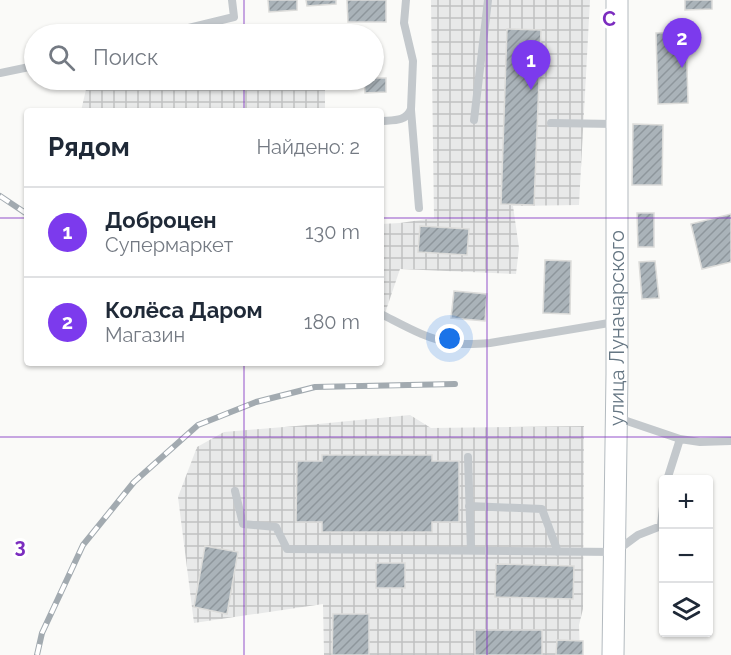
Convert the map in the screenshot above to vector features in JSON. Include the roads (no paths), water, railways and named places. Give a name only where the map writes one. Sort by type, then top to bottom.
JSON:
[{"type":"main road","name":"улица Луначарского","points":[[612,655],[617,322],[617,0]]},
{"type":"lane","points":[[205,24],[234,17],[232,0]]},
{"type":"lane","points":[[406,0],[404,22],[413,61],[411,109],[419,208]]},
{"type":"lane","points":[[474,120],[488,0]]},
{"type":"lane","points":[[0,73],[24,68]]},
{"type":"lane","points":[[384,122],[401,120],[408,115],[411,109]]},
{"type":"lane","points":[[551,123],[617,124]]},
{"type":"lane","points":[[384,316],[418,333],[451,343],[470,344],[490,343],[617,322]]},
{"type":"lane","points":[[616,418],[681,439],[700,442],[731,441]]},
{"type":"lane","points":[[669,475],[681,439]]},
{"type":"lane","points":[[468,457],[471,551]]},
{"type":"lane","points":[[235,490],[243,524],[276,527],[287,549],[615,552],[638,535],[659,527]]},
{"type":"lane","points":[[469,506],[542,509],[558,552]]},
{"type":"railway","points":[[0,196],[24,212]]},
{"type":"railway","points":[[37,655],[42,633],[83,545],[134,482],[198,425],[256,402],[315,387],[455,384]]},
{"type":"place","name":"Колёса Даром","points":[[682,68]]},
{"type":"place","name":"Доброцен","points":[[531,90]]}]
